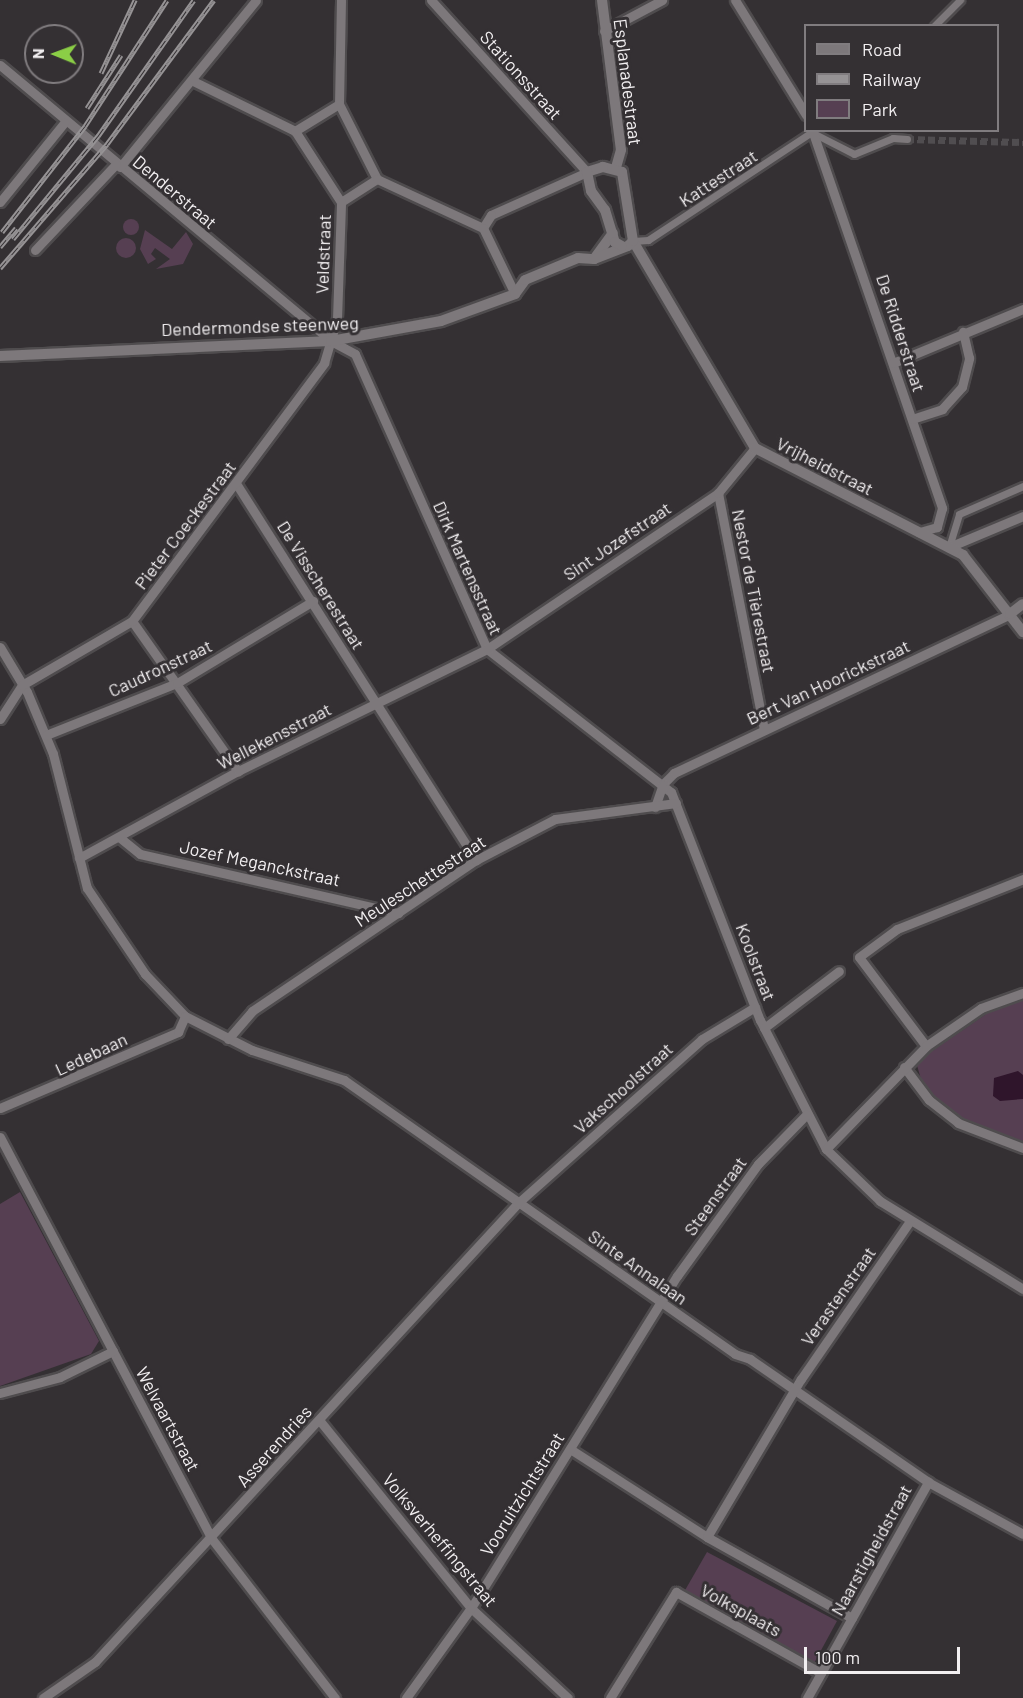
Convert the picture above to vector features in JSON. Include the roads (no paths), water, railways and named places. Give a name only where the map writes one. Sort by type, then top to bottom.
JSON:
[{"type":"street","points":[[35,250],[118,166],[193,81],[256,0]]},
{"type":"street","points":[[341,0],[339,105],[377,179],[483,228],[515,294],[525,280],[578,258],[594,259],[628,244],[622,172],[616,167],[587,172],[491,214],[483,228]]},
{"type":"street","name":"Stationsstraat","points":[[431,0],[587,172]]},
{"type":"street","name":"Esplanadestraat","points":[[602,0],[604,31],[621,150],[616,167]]},
{"type":"street","points":[[604,31],[662,0]]},
{"type":"street","points":[[735,0],[804,112]]},
{"type":"street","points":[[935,24],[960,0]]},
{"type":"street","name":"Denderstraat","points":[[0,65],[64,123],[331,341]]},
{"type":"street","points":[[193,81],[295,131],[341,202],[377,179]]},
{"type":"street","points":[[295,131],[339,105]]},
{"type":"street","points":[[0,202],[64,123]]},
{"type":"street","name":"Kattestraat","points":[[628,244],[648,240],[811,132]]},
{"type":"street","name":"De Ridderstraat","points":[[813,132],[942,511],[937,527],[919,532]]},
{"type":"street","points":[[815,132],[854,154],[891,134],[907,139]]},
{"type":"street","name":"Vrijheidstraat","points":[[587,172],[613,233],[628,244],[755,448],[949,547],[974,565],[1023,632]]},
{"type":"street","name":"Veldstraat","points":[[331,341],[338,319],[341,202]]},
{"type":"street","points":[[594,259],[613,233]]},
{"type":"street","name":"Dendermondse steenweg","points":[[0,356],[331,341],[418,328],[515,294]]},
{"type":"street","points":[[893,363],[1023,309]]},
{"type":"street","points":[[912,419],[942,409],[962,387],[969,358],[963,332]]},
{"type":"street","name":"Pieter Coeckestraat","points":[[0,719],[3,702],[22,685],[132,621],[237,484],[324,363],[331,341]]},
{"type":"street","name":"Dirk Martensstraat","points":[[331,341],[355,354],[487,649],[663,784]]},
{"type":"street","name":"Sint Jozefstraat","points":[[487,649],[718,493],[755,448]]},
{"type":"street","name":"De Visscherestraat","points":[[237,484],[476,860]]},
{"type":"street","points":[[949,547],[959,514],[1023,486]]},
{"type":"street","name":"Nestor de Tièrestraat","points":[[718,493],[764,730]]},
{"type":"street","points":[[949,547],[1023,516]]},
{"type":"street","name":"Caudronstraat","points":[[46,735],[177,683],[313,602]]},
{"type":"street","points":[[1010,615],[1023,604]]},
{"type":"street","name":"Bert Van Hoorickstraat","points":[[663,784],[674,772],[1010,615]]},
{"type":"street","points":[[132,621],[238,771]]},
{"type":"street","points":[[0,647],[22,685],[46,735],[87,888],[146,974],[185,1017]]},
{"type":"street","name":"Wellekensstraat","points":[[79,858],[238,771],[487,649]]},
{"type":"street","points":[[655,807],[663,784]]},
{"type":"street","name":"Koolstraat","points":[[663,784],[676,802],[764,1028],[806,1115],[826,1149],[843,1170],[910,1221],[1023,1289]]},
{"type":"street","name":"Meuleschettestraat","points":[[228,1039],[252,1011],[476,860],[555,819],[655,807],[676,802]]},
{"type":"street","name":"Jozef Meganckstraat","points":[[120,837],[140,854],[398,913]]},
{"type":"street","points":[[926,1046],[859,957],[907,924],[1023,879]]},
{"type":"street","points":[[764,1028],[838,971]]},
{"type":"street","points":[[826,1149],[926,1046],[981,1008],[1023,993]]},
{"type":"street","name":"Vakschoolstraat","points":[[518,1203],[702,1039],[755,1006]]},
{"type":"street","name":"Sinte Annalaan","points":[[185,1017],[228,1039],[344,1080],[660,1304],[796,1391],[928,1482],[1023,1534]]},
{"type":"street","name":"Ledebaan","points":[[0,1108],[178,1032],[185,1017]]},
{"type":"street","points":[[904,1067],[929,1100],[958,1123],[1023,1148]]},
{"type":"street","name":"Steenstraat","points":[[660,1304],[758,1164],[806,1115]]},
{"type":"street","name":"Welvaartstraat","points":[[0,1137],[212,1539],[334,1698]]},
{"type":"street","name":"Asserendries","points":[[43,1698],[95,1662],[212,1539],[518,1203]]},
{"type":"street","name":"Verastenstraat","points":[[707,1537],[796,1391],[910,1221]]},
{"type":"street","name":"Vooruitzichtstraat","points":[[406,1698],[471,1608],[660,1304]]},
{"type":"street","points":[[0,1393],[60,1377],[113,1351]]},
{"type":"street","name":"Volksverheffingstraat","points":[[320,1421],[471,1608],[568,1698]]},
{"type":"street","points":[[570,1449],[707,1537],[852,1618]]},
{"type":"street","name":"Naarstigheidstraat","points":[[807,1698],[928,1482]]},
{"type":"street","name":"Volksplaats","points":[[610,1698],[676,1592],[821,1673]]},
{"type":"tunnel","points":[[907,139],[1023,142]]},
{"type":"railway","points":[[101,73],[135,0]]},
{"type":"railway","points":[[2,232],[85,126],[167,0]]},
{"type":"railway","points":[[13,239],[98,136],[194,0]]},
{"type":"railway","points":[[0,268],[107,144],[214,0]]},
{"type":"railway","points":[[87,108],[121,55]]},
{"type":"railway","points":[[0,247],[16,228]]}]
